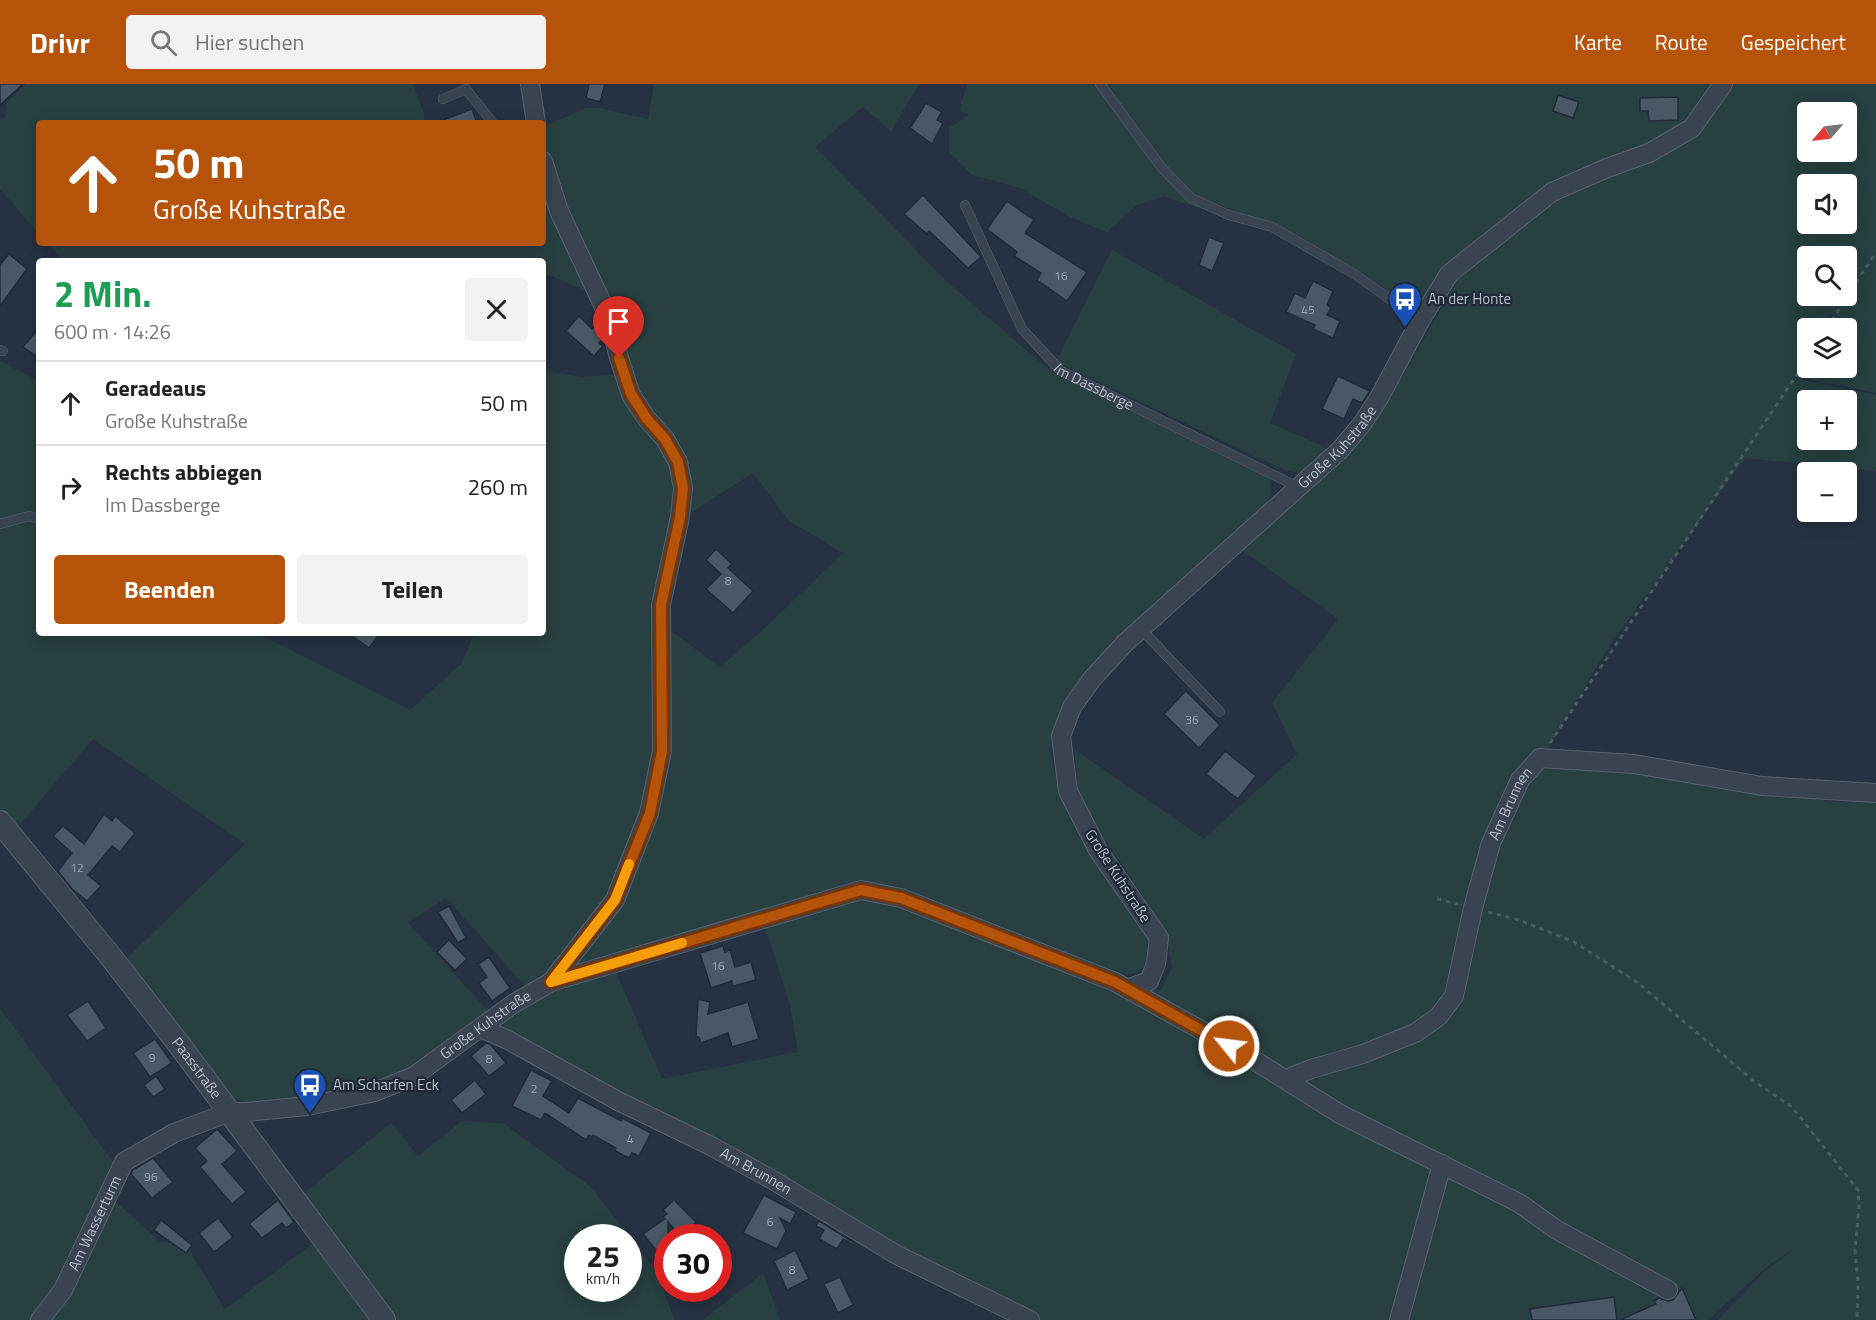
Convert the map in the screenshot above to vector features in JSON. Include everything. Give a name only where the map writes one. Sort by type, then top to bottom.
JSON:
[{"type":"street","points":[[530,84],[536,120]]},
{"type":"street","name":"Große Kuhstraße","points":[[230,1112],[308,1106],[375,1092],[414,1076],[513,1004],[551,982],[861,890],[901,898],[1127,989],[1149,981],[1156,964],[1159,938],[1098,850],[1068,791],[1061,736],[1072,707],[1092,679],[1125,643],[1340,450],[1362,424],[1379,398],[1420,321],[1449,274],[1552,192],[1648,153],[1692,128],[1723,84]]},
{"type":"street","points":[[546,170],[559,211],[609,318],[631,394],[647,419],[665,439],[678,462],[683,488],[680,517],[661,605],[662,751],[650,813],[615,900],[551,982]]},
{"type":"street","name":"Am Brunnen","points":[[1286,1079],[1415,1034],[1438,1017],[1454,996],[1473,908],[1491,843],[1520,780],[1540,758],[1634,764],[1762,786],[1876,793]]},
{"type":"street","name":"Paasstraße","points":[[0,822],[111,957],[230,1112],[384,1320]]},
{"type":"street","points":[[1127,989],[1286,1079],[1340,1114],[1519,1203],[1557,1230],[1668,1290]]},
{"type":"street","name":"Am Brunnen","points":[[481,1028],[508,1040],[618,1101],[711,1146],[771,1179],[897,1255],[1030,1320]]},
{"type":"street","name":"Am Wasserturm","points":[[40,1320],[63,1290],[124,1162],[174,1133],[230,1112]]},
{"type":"street","points":[[1399,1320],[1442,1164]]},
{"type":"lane","points":[[1100,84],[1161,167],[1191,198],[1229,215],[1272,227],[1356,275],[1420,321]]},
{"type":"lane","points":[[443,99],[466,89],[491,120]]},
{"type":"lane","points":[[546,192],[559,211]]},
{"type":"lane","name":"Im Dassberge","points":[[965,205],[1022,328],[1061,371],[1298,488]]},
{"type":"lane","points":[[0,524],[29,516],[36,518]]},
{"type":"lane","points":[[1141,629],[1220,712]]},
{"type":"path","points":[[1833,318],[1876,252]]},
{"type":"path","points":[[1540,758],[1797,374]]},
{"type":"path","points":[[1437,899],[1519,920],[1574,942],[1637,982],[1754,1081],[1792,1107],[1858,1190],[1859,1207],[1855,1251],[1858,1283],[1857,1320]]},
{"type":"green space","points":[[26,84],[413,84],[424,120],[36,120],[36,231],[0,189],[0,120],[5,117],[6,103]]},
{"type":"green space","points":[[654,84],[919,84],[891,131],[863,107],[815,147],[947,282],[1053,373],[1252,466],[1269,478],[1271,495],[1264,507],[1094,669],[1061,711],[1049,748],[1061,796],[1147,929],[1151,955],[1150,961],[1141,970],[1122,975],[893,888],[576,970],[572,964],[653,817],[667,628],[720,667],[843,553],[788,520],[753,473],[692,512],[685,470],[644,410],[552,176],[546,154],[546,126],[586,108],[598,108],[648,119]]},
{"type":"green space","points":[[967,84],[1876,84],[1876,393],[1802,378],[1857,378],[1857,318],[1831,318],[1837,307],[1830,318],[1797,318],[1797,373],[1794,378],[1852,390],[1797,390],[1797,450],[1857,450],[1857,391],[1876,395],[1876,471],[1857,469],[1857,462],[1797,463],[1745,458],[1610,645],[1540,762],[1644,772],[1835,802],[1876,801],[1876,1320],[1718,1320],[1764,1272],[1794,1249],[1769,1265],[1708,1320],[1003,1320],[1006,1316],[491,1026],[551,993],[616,972],[662,1079],[798,1052],[790,1005],[765,926],[870,898],[1043,960],[1122,994],[1162,989],[1172,967],[1168,941],[1144,898],[1097,828],[1078,788],[1074,749],[1204,839],[1297,754],[1272,703],[1338,619],[1239,548],[1345,452],[1384,408],[1457,281],[1552,200],[1537,194],[1415,312],[1365,274],[1276,227],[1208,200],[1198,208],[1164,196],[1137,205],[1107,232],[1070,217],[1020,188],[972,175],[949,152],[949,128],[969,115],[959,111]]},
{"type":"green space","points":[[546,200],[553,210],[593,293],[546,274],[546,258],[62,258],[51,246],[546,246]]},
{"type":"green space","points":[[1112,250],[1296,354],[1270,423],[1329,449],[1302,474],[1284,470],[1056,362]]},
{"type":"green space","points":[[0,361],[36,379],[36,513],[30,512],[0,520]]},
{"type":"green space","points":[[546,371],[582,377],[619,374],[655,435],[679,484],[657,749],[645,809],[619,882],[557,968],[527,988],[446,898],[408,923],[488,1011],[430,1059],[391,1079],[321,1096],[257,1103],[234,1099],[124,961],[245,844],[93,739],[14,831],[0,812],[0,526],[29,518],[36,521],[36,636],[262,636],[410,710],[461,664],[474,636],[546,636]]},
{"type":"green space","points":[[0,1008],[116,1166],[61,1287],[32,1320],[0,1320]]},
{"type":"green space","points":[[462,1121],[503,1123],[591,1187],[620,1224],[564,1224],[564,1302],[642,1302],[642,1252],[654,1268],[654,1302],[668,1302],[675,1320],[394,1320],[303,1194],[391,1123],[418,1156]]},
{"type":"green space","points":[[113,1199],[160,1242],[185,1243],[225,1309],[315,1242],[375,1320],[47,1320]]},
{"type":"green space","points":[[763,1273],[780,1320],[703,1320],[726,1302],[732,1302],[732,1297]]},
{"type":"building","points":[[0,84],[23,84],[0,105]]},
{"type":"building","points":[[589,84],[605,84],[600,102],[586,98]]},
{"type":"building","points":[[1558,95],[1579,102],[1573,118],[1553,111]]},
{"type":"building","points":[[1678,97],[1678,120],[1649,121],[1648,111],[1640,111],[1640,98]]},
{"type":"building","points":[[926,103],[942,112],[937,120],[943,123],[932,144],[910,128]]},
{"type":"building","points":[[472,109],[476,120],[443,120]]},
{"type":"building","points":[[923,195],[981,257],[968,268],[929,231],[927,234],[904,214]]},
{"type":"building","points":[[1007,201],[1034,220],[1025,233],[1087,272],[1067,301],[1037,280],[1041,273],[1014,256],[1017,252],[987,229]]},
{"type":"building","points":[[1209,237],[1224,243],[1212,271],[1199,265]]},
{"type":"building","points":[[9,254],[27,269],[0,306],[0,265]]},
{"type":"building","points":[[1313,281],[1333,291],[1327,305],[1331,307],[1327,315],[1340,321],[1333,338],[1313,329],[1315,325],[1286,312],[1295,293],[1305,298]]},
{"type":"building","points":[[579,316],[592,329],[598,323],[599,325],[603,338],[599,343],[603,346],[594,356],[566,331]]},
{"type":"building","points":[[36,332],[36,356],[23,347]]},
{"type":"building","points":[[1338,376],[1370,391],[1362,403],[1353,399],[1344,419],[1322,409]]},
{"type":"building","points":[[716,549],[732,564],[728,568],[753,591],[733,613],[706,589],[721,574],[706,560]]},
{"type":"building","points":[[352,636],[378,636],[369,648]]},
{"type":"building","points":[[1186,691],[1220,725],[1199,748],[1164,714]]},
{"type":"building","points":[[1225,751],[1256,776],[1238,799],[1206,774]]},
{"type":"building","points":[[104,814],[112,821],[115,816],[135,833],[120,852],[112,846],[88,875],[101,886],[87,901],[72,889],[58,871],[72,853],[53,836],[63,826],[84,844]]},
{"type":"building","points":[[449,906],[466,938],[458,943],[438,912]]},
{"type":"building","points":[[449,940],[467,959],[455,970],[437,952]]},
{"type":"building","points":[[723,946],[725,952],[730,950],[735,967],[751,962],[756,980],[733,986],[732,981],[711,988],[700,953]]},
{"type":"building","points":[[489,957],[510,988],[492,1001],[479,983],[487,977],[478,964]]},
{"type":"building","points":[[698,999],[710,1002],[708,1014],[748,1002],[759,1039],[732,1047],[728,1033],[701,1043],[699,1037],[696,1037]]},
{"type":"building","points":[[88,1001],[106,1028],[87,1041],[67,1015]]},
{"type":"building","points":[[155,1039],[172,1063],[150,1077],[133,1053]]},
{"type":"building","points":[[486,1043],[490,1044],[506,1063],[489,1076],[471,1056]]},
{"type":"building","points":[[531,1070],[552,1081],[543,1096],[569,1113],[578,1098],[621,1121],[622,1118],[651,1133],[639,1156],[632,1153],[629,1158],[593,1135],[592,1137],[589,1135],[586,1140],[545,1113],[541,1120],[512,1106]]},
{"type":"building","points":[[156,1076],[165,1089],[153,1097],[144,1085]]},
{"type":"building","points":[[475,1080],[486,1094],[462,1113],[451,1100]]},
{"type":"building","points":[[217,1129],[237,1151],[222,1164],[246,1192],[232,1204],[200,1167],[207,1161],[195,1148]]},
{"type":"building","points":[[153,1158],[173,1182],[152,1198],[131,1174],[133,1170]]},
{"type":"building","points":[[764,1195],[796,1212],[790,1224],[780,1218],[786,1231],[777,1249],[743,1233]]},
{"type":"building","points":[[278,1200],[294,1222],[286,1228],[282,1223],[262,1238],[249,1224]]},
{"type":"building","points":[[674,1200],[696,1222],[694,1224],[670,1224],[668,1222],[668,1224],[658,1224],[665,1219],[663,1217],[667,1214],[663,1210]]},
{"type":"building","points":[[218,1218],[233,1237],[214,1252],[199,1233]]},
{"type":"building","points":[[161,1220],[192,1245],[186,1253],[154,1230]]},
{"type":"building","points":[[819,1221],[855,1243],[854,1245],[843,1239],[837,1249],[819,1239],[824,1230],[816,1226]]},
{"type":"building","points":[[654,1226],[654,1248],[643,1234]]},
{"type":"building","points":[[795,1250],[809,1279],[787,1290],[774,1261]]},
{"type":"building","points":[[840,1277],[853,1305],[838,1313],[824,1284]]},
{"type":"building","points":[[1682,1288],[1696,1320],[1620,1320],[1656,1304],[1654,1301],[1659,1298],[1673,1300]]},
{"type":"building","points":[[1614,1297],[1617,1320],[1532,1320],[1530,1309]]},
{"type":"slow traffic","points":[[629,864],[615,900],[551,982],[682,943]]},
{"type":"place","name":"An der Honte","points":[[1405,328]]},
{"type":"place","name":"Am Scharfen Eck","points":[[310,1114]]},
{"type":"route","points":[[619,358],[631,394],[647,419],[665,439],[678,462],[683,488],[680,517],[661,605],[662,751],[650,813],[615,900],[551,982],[861,890],[901,898],[1115,982],[1229,1046]]}]
